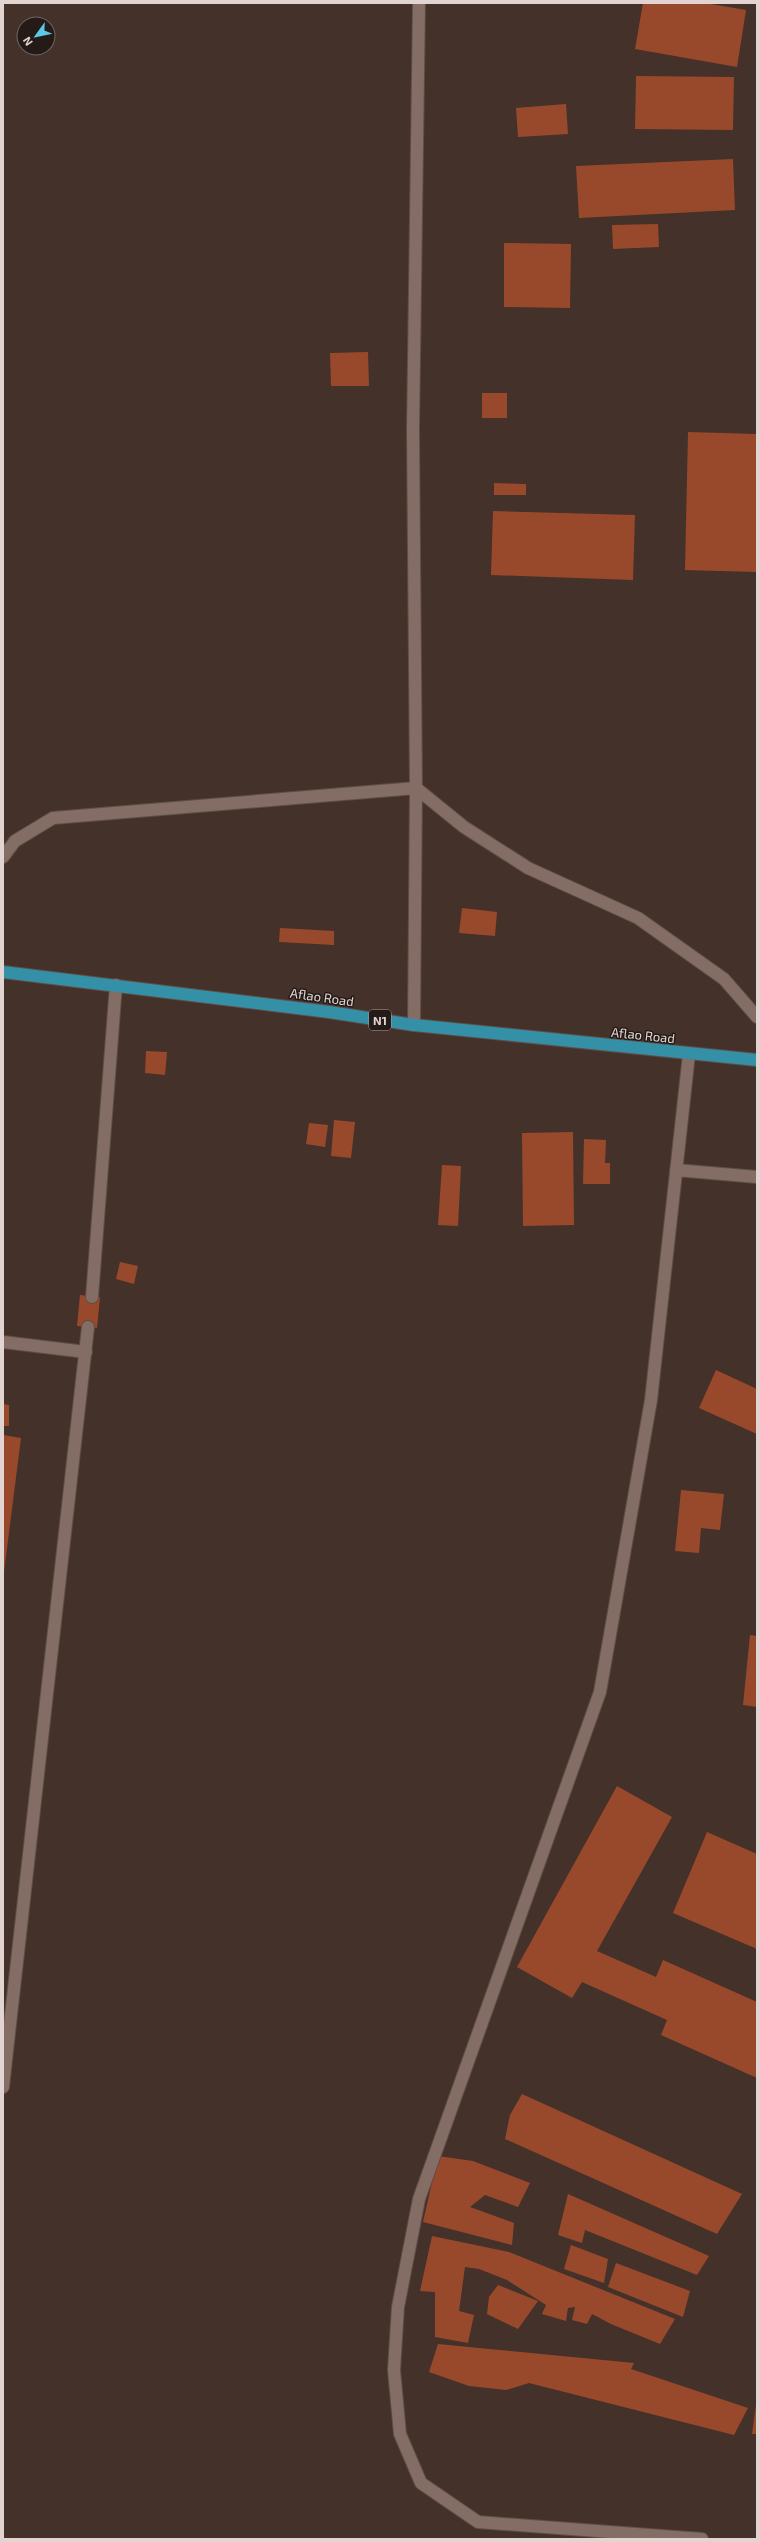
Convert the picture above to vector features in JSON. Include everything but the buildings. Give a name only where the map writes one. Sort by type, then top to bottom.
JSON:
[{"type":"highway","name":"Aflao Road","points":[[3,972],[329,1012],[414,1025],[757,1060]]},
{"type":"lane","points":[[414,1025],[416,788],[413,430],[419,3]]},
{"type":"lane","points":[[3,857],[15,841],[53,818],[416,788],[464,827],[528,868],[638,918],[724,979],[757,1017]]},
{"type":"lane","points":[[92,1296],[116,985]]},
{"type":"lane","points":[[688,1054],[652,1400],[600,1692],[419,2198],[398,2307],[394,2370],[400,2434],[421,2483],[478,2522],[702,2539]]},
{"type":"lane","points":[[676,1170],[757,1177]]},
{"type":"lane","points":[[3,2087],[88,1327]]},
{"type":"lane","points":[[3,1342],[86,1352]]}]
